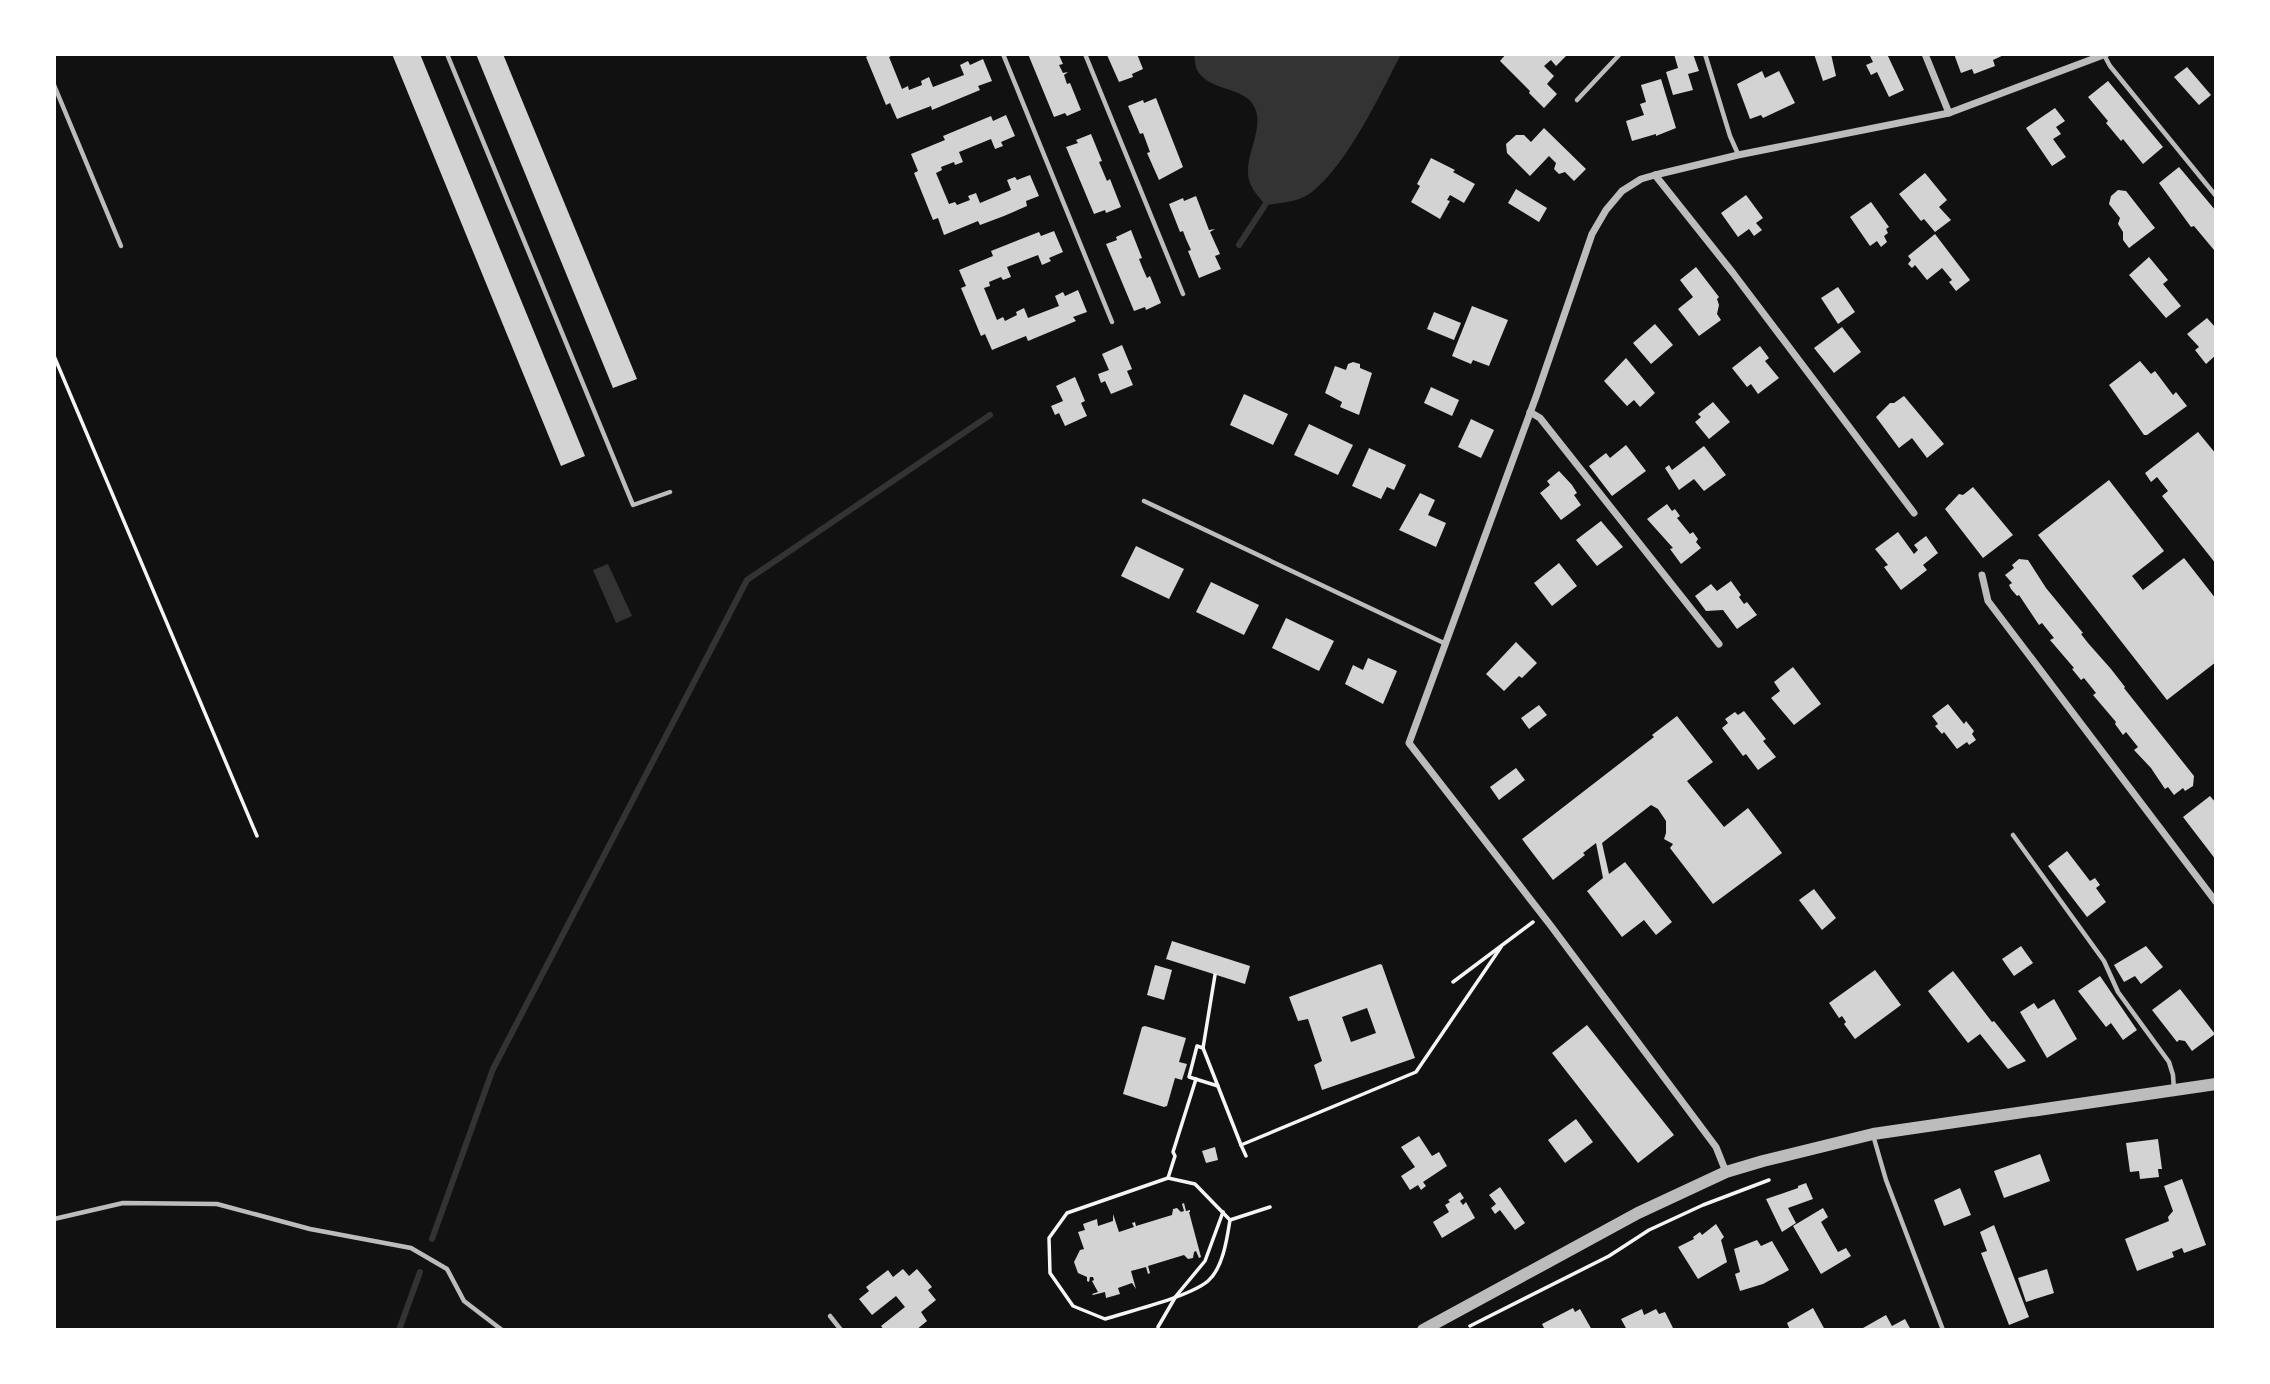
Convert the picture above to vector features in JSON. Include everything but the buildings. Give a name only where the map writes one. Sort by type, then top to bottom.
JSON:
[{"type":"street","points":[[1925,54],[1949,113]]},
{"type":"street","points":[[1726,1172],[1716,1147],[1708,1136],[1551,926],[1409,743],[1592,234],[1606,210],[1622,191],[1642,179],[1738,155],[1949,113],[2105,55]]},
{"type":"street","points":[[1655,175],[1733,273],[1914,513]]},
{"type":"street","points":[[1530,412],[1540,418],[1719,644]]},
{"type":"street","points":[[1982,575],[1988,601],[2216,902]]},
{"type":"street","points":[[1423,1330],[1638,1213],[1726,1172],[1790,1152],[1873,1134],[2216,1084]]},
{"type":"lane","points":[[447,54],[634,505],[670,492]]},
{"type":"lane","points":[[1003,54],[1112,323]]},
{"type":"lane","points":[[1085,54],[1183,294]]},
{"type":"lane","points":[[1577,100],[1620,54]]},
{"type":"lane","points":[[1705,54],[1738,155]]},
{"type":"lane","points":[[2105,55],[2110,66],[2216,196]]},
{"type":"lane","points":[[54,85],[121,246]]},
{"type":"lane","points":[[1143,501],[1446,644]]},
{"type":"lane","points":[[2013,835],[2104,961],[2118,992],[2169,1062],[2174,1075],[2174,1091]]},
{"type":"lane","points":[[1873,1134],[1885,1180],[1943,1330]]},
{"type":"lane","points":[[54,1219],[123,1203],[217,1204],[310,1229],[411,1248],[447,1269],[464,1301],[502,1330]]},
{"type":"lane","points":[[830,1316],[841,1330]]},
{"type":"path","points":[[54,356],[257,836]]},
{"type":"path","points":[[1454,982],[1530,925]]},
{"type":"path","points":[[1241,1145],[1416,1072],[1501,947]]},
{"type":"path","points":[[1215,975],[1203,1048],[1246,1156]]},
{"type":"path","points":[[1203,1048],[1197,1046],[1189,1077],[1218,1086]]},
{"type":"path","points":[[1168,1178],[1175,1156],[1173,1152],[1196,1079]]},
{"type":"path","points":[[1168,1178],[1195,1184],[1230,1220],[1226,1251],[1209,1280],[1176,1296],[1105,1319],[1073,1306],[1050,1273],[1048,1238],[1068,1213],[1168,1178]]},
{"type":"path","points":[[1461,1330],[1598,1261],[1649,1230],[1703,1205],[1769,1180]]},
{"type":"path","points":[[1230,1220],[1270,1207]]},
{"type":"path","points":[[1158,1327],[1176,1296],[1205,1261],[1223,1212]]},
{"type":"shaded area","points":[[1194,54],[1401,54],[1362,128],[1325,179],[1302,198],[1265,205],[1251,186],[1248,174],[1257,126],[1255,108],[1244,96],[1203,77],[1196,68]]},
{"type":"shaded area","points":[[608,564],[632,616],[616,623],[593,570]]},
{"type":"waterway","points":[[1239,245],[1265,205]]},
{"type":"waterway","points":[[432,1239],[493,1069],[747,580],[990,415]]},
{"type":"waterway","points":[[399,1330],[420,1272]]}]
